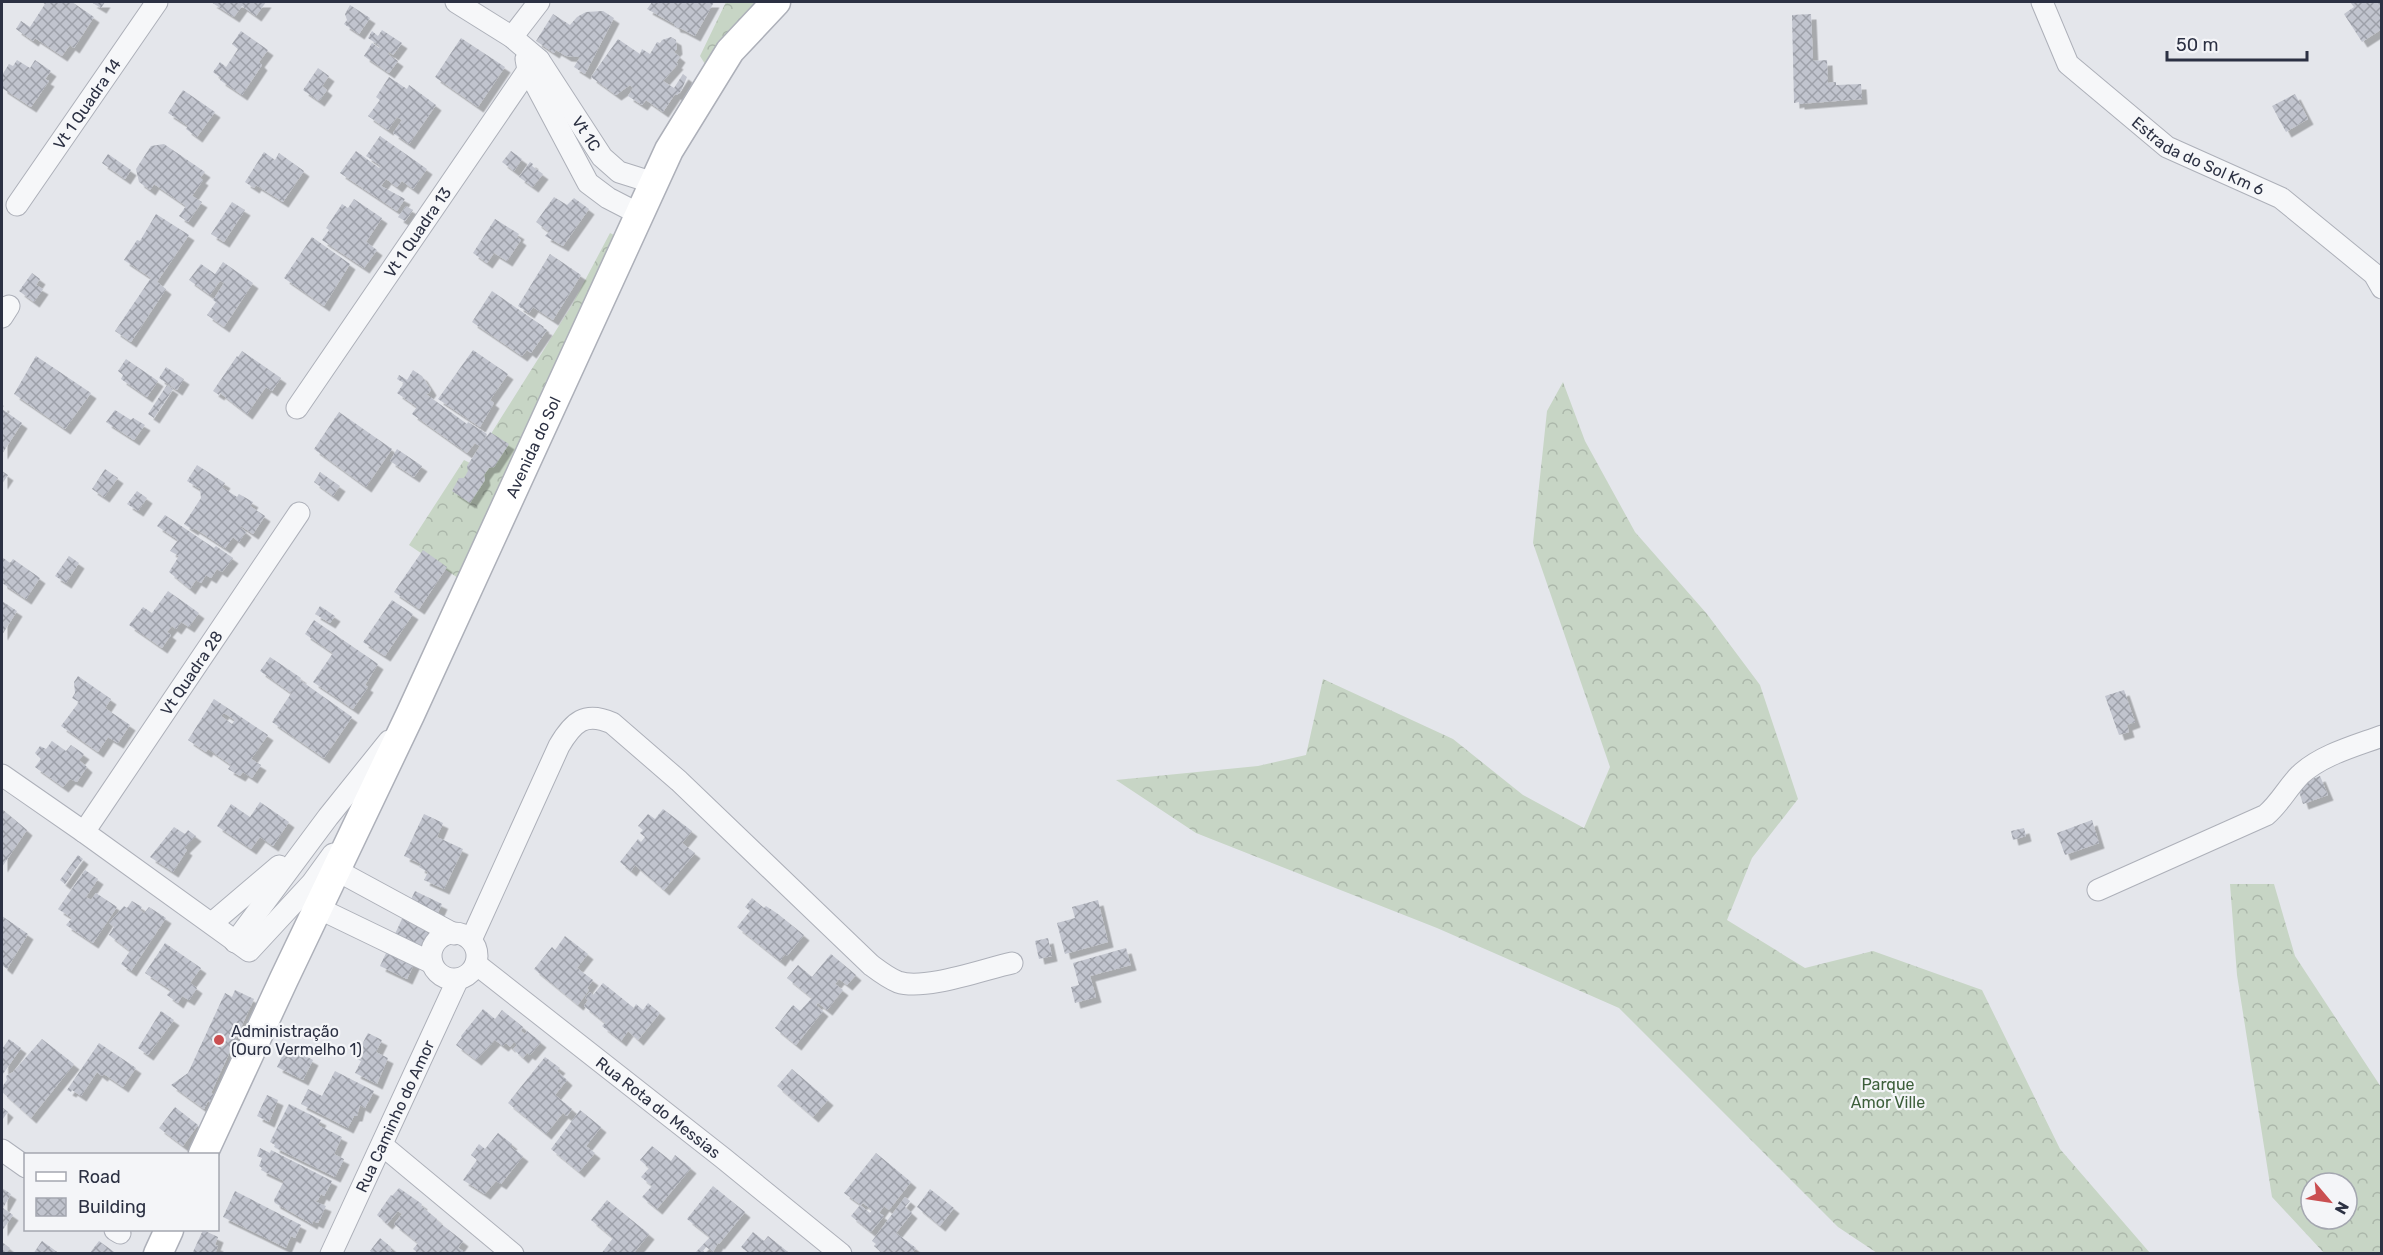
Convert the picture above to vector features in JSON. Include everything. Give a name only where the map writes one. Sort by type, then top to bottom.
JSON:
[{"type":"street","name":"Vt 1 Quadra 14","points":[[17,205],[157,2]]},
{"type":"street","points":[[456,2],[526,54],[588,183],[608,198],[639,214]]},
{"type":"street","name":"Vt 1 Quadra 13","points":[[297,408],[526,54],[538,2]]},
{"type":"street","name":"Avenida do Sol","points":[[318,908],[410,715],[669,150],[730,51],[776,2]]},
{"type":"street","name":"Estrada do Sol Km 6","points":[[2042,2],[2068,64],[2167,147],[2281,198],[2373,274],[2382,288]]},
{"type":"street","name":"Vt 1C","points":[[526,54],[602,158],[619,172],[654,183]]},
{"type":"street","points":[[588,183],[602,158]]},
{"type":"street","name":"Vt Quadra 28","points":[[84,832],[298,513]]},
{"type":"street","points":[[242,946],[328,817],[410,715]]},
{"type":"street","points":[[462,937],[559,746],[568,731],[589,717],[600,718],[612,723],[663,766],[871,965],[886,976],[898,982],[923,984],[1012,963]]},
{"type":"street","points":[[2098,890],[2266,815],[2279,803],[2299,776],[2310,767],[2333,755],[2382,736]]},
{"type":"street","points":[[2,775],[242,946]]},
{"type":"street","points":[[242,946],[323,869],[374,791]]},
{"type":"street","points":[[212,923],[268,878],[328,817]]},
{"type":"street","points":[[204,1153],[318,908],[432,963],[438,972],[447,978],[458,979],[468,975],[476,964],[475,948],[462,937],[336,870]]},
{"type":"street","points":[[432,963],[432,952],[436,943],[444,936],[462,937]]},
{"type":"street","name":"Rua Rota do Messias","points":[[476,964],[841,1254]]},
{"type":"street","name":"Rua Caminho do Amor","points":[[331,1254],[458,979]]},
{"type":"street","points":[[382,1145],[513,1254]]},
{"type":"street","points":[[2,1150],[24,1166]]},
{"type":"street","points":[[158,1254],[169,1231]]},
{"type":"green space","points":[[726,2],[758,2],[705,64],[700,56]]},
{"type":"green space","points":[[610,233],[618,237],[461,580],[409,545],[464,460],[472,464],[572,305]]},
{"type":"green space","name":"Parque Amor Ville","points":[[1563,382],[1585,441],[1635,532],[1707,614],[1760,685],[1798,799],[1752,858],[1727,920],[1805,968],[1873,951],[1982,990],[2060,1149],[2150,1253],[1877,1253],[1838,1227],[1619,1008],[1437,928],[1196,833],[1116,780],[1258,766],[1306,755],[1323,679],[1453,739],[1523,795],[1584,828],[1610,767],[1533,543],[1547,411]]},
{"type":"green space","points":[[2230,884],[2274,884],[2295,956],[2381,1087],[2381,1253],[2324,1253],[2304,1231],[2359,1231],[2359,1171],[2299,1171],[2299,1226],[2272,1197],[2237,975]]},
{"type":"building","points":[[42,2],[72,2],[94,17],[74,48],[70,45],[62,56],[35,38],[33,41],[16,29],[21,21],[30,27],[45,4]]},
{"type":"building","points":[[91,2],[105,2],[101,8]]},
{"type":"building","points":[[211,2],[266,2],[256,16],[242,6],[234,17]]},
{"type":"building","points":[[652,2],[714,2],[695,36],[675,27],[674,24],[647,9]]},
{"type":"building","points":[[2350,2],[2382,2],[2382,29],[2362,42],[2344,14],[2354,7]]},
{"type":"building","points":[[350,5],[370,18],[359,34],[344,24],[347,20],[345,14]]},
{"type":"building","points":[[603,11],[614,18],[585,74],[574,67],[580,57],[566,56],[556,50],[554,53],[536,41],[553,14],[570,25],[586,12]]},
{"type":"building","points":[[1811,14],[1813,61],[1827,60],[1828,83],[1861,84],[1862,99],[1794,103],[1792,15]]},
{"type":"building","points":[[382,30],[402,43],[393,55],[389,52],[388,54],[398,61],[389,73],[364,56],[372,43],[379,48],[380,46],[368,38],[372,31],[378,36]]},
{"type":"building","points":[[241,31],[268,50],[259,62],[262,65],[242,95],[220,80],[221,78],[213,72],[220,62],[226,67],[238,49],[232,44]]},
{"type":"building","points":[[671,37],[676,40],[677,49],[674,52],[680,57],[676,63],[678,64],[663,81],[674,88],[683,74],[687,77],[681,91],[675,94],[663,112],[646,100],[642,105],[628,96],[633,88],[630,85],[616,95],[591,77],[618,39],[640,54],[642,49],[650,54],[657,42],[660,43]]},
{"type":"building","points":[[461,38],[505,67],[478,107],[435,77]]},
{"type":"building","points":[[17,60],[30,68],[35,60],[51,71],[45,79],[49,81],[31,107],[2,88],[2,75],[9,64],[13,66]]},
{"type":"building","points":[[318,68],[329,76],[322,86],[327,90],[319,101],[303,90]]},
{"type":"building","points":[[389,77],[407,89],[409,85],[436,105],[409,144],[393,133],[402,120],[397,117],[388,130],[368,116],[380,100],[376,97]]},
{"type":"building","points":[[183,90],[215,112],[197,137],[186,129],[188,126],[168,113]]},
{"type":"building","points":[[2295,94],[2308,119],[2286,132],[2272,106]]},
{"type":"building","points":[[380,136],[427,169],[413,189],[402,181],[397,187],[386,179],[381,186],[405,199],[397,211],[340,173],[356,151],[379,168],[381,166],[366,156]]},
{"type":"building","points":[[164,144],[205,172],[200,178],[203,180],[192,196],[202,202],[188,222],[179,216],[186,206],[154,184],[150,190],[139,182],[136,169],[151,146]]},
{"type":"building","points":[[511,151],[522,159],[514,171],[502,162]]},
{"type":"building","points":[[264,152],[275,160],[279,153],[304,171],[283,202],[256,185],[254,188],[245,182]]},
{"type":"building","points":[[108,154],[131,170],[125,179],[102,163]]},
{"type":"building","points":[[530,162],[543,174],[533,187],[519,177]]},
{"type":"building","points":[[554,197],[567,205],[574,198],[589,209],[563,246],[545,236],[549,232],[536,222]]},
{"type":"building","points":[[354,199],[382,218],[366,242],[377,250],[364,268],[322,240],[329,230],[326,228],[342,204],[348,208]]},
{"type":"building","points":[[232,202],[245,210],[224,242],[211,234]]},
{"type":"building","points":[[406,206],[413,210],[405,221],[398,217]]},
{"type":"building","points":[[156,214],[189,235],[157,282],[166,289],[131,342],[115,331],[151,278],[124,260],[137,240],[140,241]]},
{"type":"building","points":[[495,219],[519,234],[517,237],[521,240],[507,261],[494,253],[487,263],[473,253]]},
{"type":"building","points":[[312,237],[350,264],[324,306],[284,278]]},
{"type":"building","points":[[550,254],[581,275],[553,320],[533,307],[529,313],[518,306]]},
{"type":"building","points":[[223,262],[253,283],[224,327],[207,315],[216,302],[213,300],[224,283],[220,281],[210,295],[189,280],[201,264],[215,274]]},
{"type":"building","points":[[32,273],[40,279],[36,285],[43,289],[34,302],[19,291]]},
{"type":"building","points":[[492,291],[547,330],[531,353],[527,350],[522,356],[472,322]]},
{"type":"building","points":[[473,350],[508,374],[490,400],[494,403],[480,427],[438,399]]},
{"type":"building","points":[[242,351],[281,378],[272,391],[266,387],[247,414],[220,393],[219,395],[213,391]]},
{"type":"building","points":[[36,356],[91,393],[65,429],[14,394]]},
{"type":"building","points":[[126,359],[158,381],[147,397],[121,379],[123,375],[118,371]]},
{"type":"building","points":[[166,367],[184,379],[177,390],[159,378]]},
{"type":"building","points":[[413,370],[422,376],[431,390],[428,394],[426,393],[421,400],[426,394],[467,424],[468,422],[487,434],[482,443],[490,432],[509,444],[494,467],[489,468],[484,475],[485,480],[470,503],[452,491],[459,478],[464,478],[468,471],[467,466],[480,446],[475,443],[467,453],[412,414],[417,407],[397,393],[404,383],[397,379],[399,375],[407,380]]},
{"type":"building","points":[[167,385],[173,389],[154,418],[148,414]]},
{"type":"building","points":[[2,409],[22,423],[2,454]]},
{"type":"building","points":[[115,410],[145,425],[134,440],[106,422]]},
{"type":"building","points":[[339,412],[392,449],[366,487],[314,449]]},
{"type":"building","points":[[397,449],[422,466],[414,477],[390,461]]},
{"type":"building","points":[[197,465],[225,483],[222,487],[237,497],[239,494],[253,502],[250,506],[265,516],[253,534],[241,526],[246,532],[239,542],[233,537],[225,548],[184,524],[201,498],[200,489],[187,481]]},
{"type":"building","points":[[105,469],[118,478],[104,497],[92,489]]},
{"type":"building","points":[[2,471],[8,475],[2,484]]},
{"type":"building","points":[[320,472],[340,486],[333,496],[314,482]]},
{"type":"building","points":[[137,491],[147,498],[138,511],[127,504]]},
{"type":"building","points":[[165,515],[233,558],[222,572],[217,569],[211,578],[206,575],[201,583],[196,580],[190,589],[169,572],[179,556],[170,551],[178,540],[157,526]]},
{"type":"building","points":[[423,550],[447,567],[419,609],[394,592]]},
{"type":"building","points":[[69,556],[79,563],[66,583],[55,576]]},
{"type":"building","points":[[2,557],[10,563],[13,559],[40,578],[26,599],[2,583]]},
{"type":"building","points":[[168,591],[199,613],[189,627],[181,622],[176,629],[172,626],[167,632],[171,635],[162,648],[129,625],[143,607],[152,613]]},
{"type":"building","points":[[392,600],[413,614],[385,656],[363,642]]},
{"type":"building","points":[[2,601],[17,611],[2,635]]},
{"type":"building","points":[[320,606],[335,616],[330,623],[315,614]]},
{"type":"building","points":[[314,620],[378,664],[365,685],[368,687],[353,709],[313,682],[333,653],[305,634]]},
{"type":"building","points":[[270,657],[301,678],[291,693],[260,671]]},
{"type":"building","points":[[78,676],[111,699],[105,708],[130,725],[118,743],[108,737],[98,752],[61,726],[79,702],[72,698],[75,693],[74,682]]},
{"type":"building","points":[[300,680],[352,717],[324,758],[272,722]]},
{"type":"building","points":[[2124,690],[2135,722],[2127,725],[2129,732],[2119,735],[2105,696]]},
{"type":"building","points":[[214,699],[268,735],[251,759],[261,765],[252,778],[243,772],[240,776],[228,769],[231,765],[208,749],[206,752],[188,740]],"holes":[[[224,713],[235,720],[232,724],[221,716]]]},
{"type":"building","points":[[52,741],[66,751],[71,745],[84,754],[79,760],[87,767],[77,782],[70,779],[63,787],[35,767],[41,759],[35,753],[40,746],[46,749]]},
{"type":"building","points":[[2320,776],[2328,795],[2303,804],[2297,785]]},
{"type":"building","points":[[260,802],[289,822],[273,846],[260,837],[251,849],[217,826],[231,804],[250,817]]},
{"type":"building","points":[[2,809],[27,830],[2,867]]},
{"type":"building","points":[[663,809],[692,831],[682,843],[695,853],[664,890],[635,865],[631,871],[620,862],[638,839],[641,842],[645,837],[640,833],[643,830],[638,826],[648,814],[655,819]]},
{"type":"building","points":[[424,814],[443,823],[437,837],[463,849],[444,889],[424,880],[428,872],[419,867],[421,864],[404,856]]},
{"type":"building","points":[[2092,820],[2099,843],[2065,855],[2057,833]]},
{"type":"building","points":[[174,827],[185,834],[188,830],[196,836],[184,848],[187,850],[173,872],[150,857]]},
{"type":"building","points":[[2024,828],[2026,836],[2013,840],[2011,831]]},
{"type":"building","points":[[78,855],[83,859],[65,884],[60,880]]},
{"type":"building","points":[[85,870],[98,879],[86,897],[91,900],[96,893],[117,907],[93,943],[66,925],[72,918],[58,909]]},
{"type":"building","points":[[415,891],[442,904],[407,979],[380,966]]},
{"type":"building","points":[[752,898],[764,908],[766,906],[778,914],[804,935],[780,961],[737,927],[750,911],[745,907]]},
{"type":"building","points":[[1098,900],[1108,942],[1065,954],[1057,923],[1075,918],[1072,907]]},
{"type":"building","points":[[132,901],[142,907],[140,910],[144,913],[149,907],[166,918],[131,971],[121,964],[130,951],[109,935],[114,927],[109,923],[124,906],[127,908]]},
{"type":"building","points":[[2,916],[28,934],[7,969],[2,965]]},
{"type":"building","points":[[565,936],[588,954],[577,968],[593,980],[578,1005],[534,969],[552,947],[555,950]]},
{"type":"building","points":[[1048,938],[1052,956],[1039,959],[1035,941]]},
{"type":"building","points":[[165,943],[201,968],[190,983],[197,988],[189,1000],[182,996],[178,1003],[167,995],[171,990],[145,973]]},
{"type":"building","points":[[1126,948],[1131,965],[1090,976],[1096,997],[1075,1003],[1071,987],[1079,985],[1073,963]]},
{"type":"building","points":[[831,954],[856,975],[847,985],[839,979],[835,984],[843,990],[827,1010],[818,1003],[816,1005],[823,1011],[796,1045],[775,1028],[793,1005],[800,1011],[812,998],[787,978],[798,965],[812,977]]},
{"type":"building","points":[[603,983],[634,1008],[636,1004],[643,1010],[648,1003],[660,1013],[638,1040],[628,1031],[621,1041],[602,1026],[605,1023],[584,1006],[588,1000],[585,998],[590,992],[593,995]]},
{"type":"building","name":"Administração (Ouro Vermelho 1)","points":[[235,990],[254,999],[211,1093],[214,1095],[211,1103],[208,1101],[204,1109],[171,1085],[188,1073],[225,993],[232,997]]},
{"type":"building","points":[[483,1009],[495,1019],[502,1010],[523,1027],[521,1031],[525,1034],[527,1031],[541,1042],[530,1055],[527,1053],[523,1058],[513,1049],[517,1045],[514,1042],[510,1047],[506,1043],[503,1046],[495,1040],[476,1060],[456,1045]]},
{"type":"building","points":[[161,1011],[174,1020],[148,1055],[138,1048]]},
{"type":"building","points":[[368,1033],[382,1040],[376,1052],[388,1058],[377,1084],[355,1073],[361,1061],[355,1058]]},
{"type":"building","points":[[9,1039],[21,1048],[3,1074],[2,1049]]},
{"type":"building","points":[[42,1039],[74,1064],[31,1118],[2,1092],[2,1087],[7,1080],[6,1076],[13,1072]]},
{"type":"building","points":[[99,1043],[136,1068],[123,1087],[97,1072],[81,1096],[72,1090],[71,1092],[67,1090]]},
{"type":"building","points":[[287,1046],[313,1060],[303,1080],[277,1067]]},
{"type":"building","points":[[545,1057],[560,1068],[557,1071],[567,1080],[555,1095],[572,1109],[567,1116],[563,1113],[546,1134],[508,1103]]},
{"type":"building","points":[[792,1069],[828,1100],[813,1117],[777,1086]]},
{"type":"building","points":[[335,1071],[374,1091],[365,1108],[360,1105],[357,1116],[354,1116],[348,1128],[301,1104],[308,1089],[322,1096]]},
{"type":"building","points":[[267,1095],[278,1100],[269,1122],[257,1116]]},
{"type":"building","points":[[289,1104],[321,1120],[318,1125],[342,1137],[334,1154],[344,1159],[335,1177],[274,1147],[275,1145],[270,1142]]},
{"type":"building","points":[[2,1107],[8,1112],[2,1120]]},
{"type":"building","points":[[175,1107],[198,1125],[183,1146],[159,1128]]},
{"type":"building","points":[[580,1110],[601,1127],[586,1146],[595,1153],[579,1172],[551,1149]]},
{"type":"building","points":[[498,1133],[523,1156],[501,1184],[496,1181],[485,1194],[463,1180],[477,1160],[471,1155],[479,1144],[485,1149]]},
{"type":"building","points":[[652,1146],[671,1161],[675,1155],[691,1168],[657,1209],[642,1197],[652,1186],[641,1177],[649,1168],[640,1160]]},
{"type":"building","points":[[260,1148],[270,1153],[271,1150],[332,1181],[324,1196],[321,1194],[318,1200],[314,1201],[326,1206],[318,1223],[313,1221],[312,1224],[275,1203],[274,1200],[284,1181],[261,1170],[259,1166],[262,1158],[257,1156]]},
{"type":"building","points":[[876,1153],[911,1182],[889,1210],[884,1206],[879,1213],[884,1216],[871,1232],[851,1216],[860,1205],[870,1213],[872,1210],[844,1193]]},
{"type":"building","points":[[713,1186],[745,1212],[713,1252],[706,1247],[703,1251],[707,1254],[698,1254],[696,1252],[710,1237],[687,1219]]},
{"type":"building","points":[[2,1188],[11,1194],[3,1208],[13,1215],[2,1231]]},
{"type":"building","points":[[399,1188],[422,1204],[421,1206],[436,1220],[463,1241],[458,1248],[468,1254],[419,1254],[413,1249],[418,1243],[394,1224],[402,1214],[398,1211],[387,1224],[377,1215]]},
{"type":"building","points":[[930,1189],[954,1208],[940,1226],[917,1207]]},
{"type":"building","points":[[235,1191],[301,1225],[295,1238],[291,1236],[286,1248],[223,1217]]},
{"type":"building","points":[[905,1197],[910,1201],[905,1207],[912,1213],[896,1233],[916,1248],[912,1254],[883,1254],[872,1241]]},
{"type":"building","points":[[607,1200],[649,1234],[633,1254],[601,1254],[613,1238],[591,1220]]},
{"type":"building","points":[[203,1231],[218,1237],[215,1254],[192,1254]]},
{"type":"building","points":[[753,1232],[764,1241],[768,1236],[788,1252],[750,1254],[741,1247]]},
{"type":"building","points":[[380,1238],[391,1247],[390,1249],[395,1254],[373,1254],[370,1251]]},
{"type":"building","points":[[42,1241],[60,1254],[33,1254]]},
{"type":"building","points":[[99,1241],[117,1254],[89,1254]]},
{"type":"building","points":[[2,1242],[10,1248],[6,1254],[2,1254]]},
{"type":"place","name":"Administração (Ouro Vermelho 1)","points":[[219,1040]]}]
